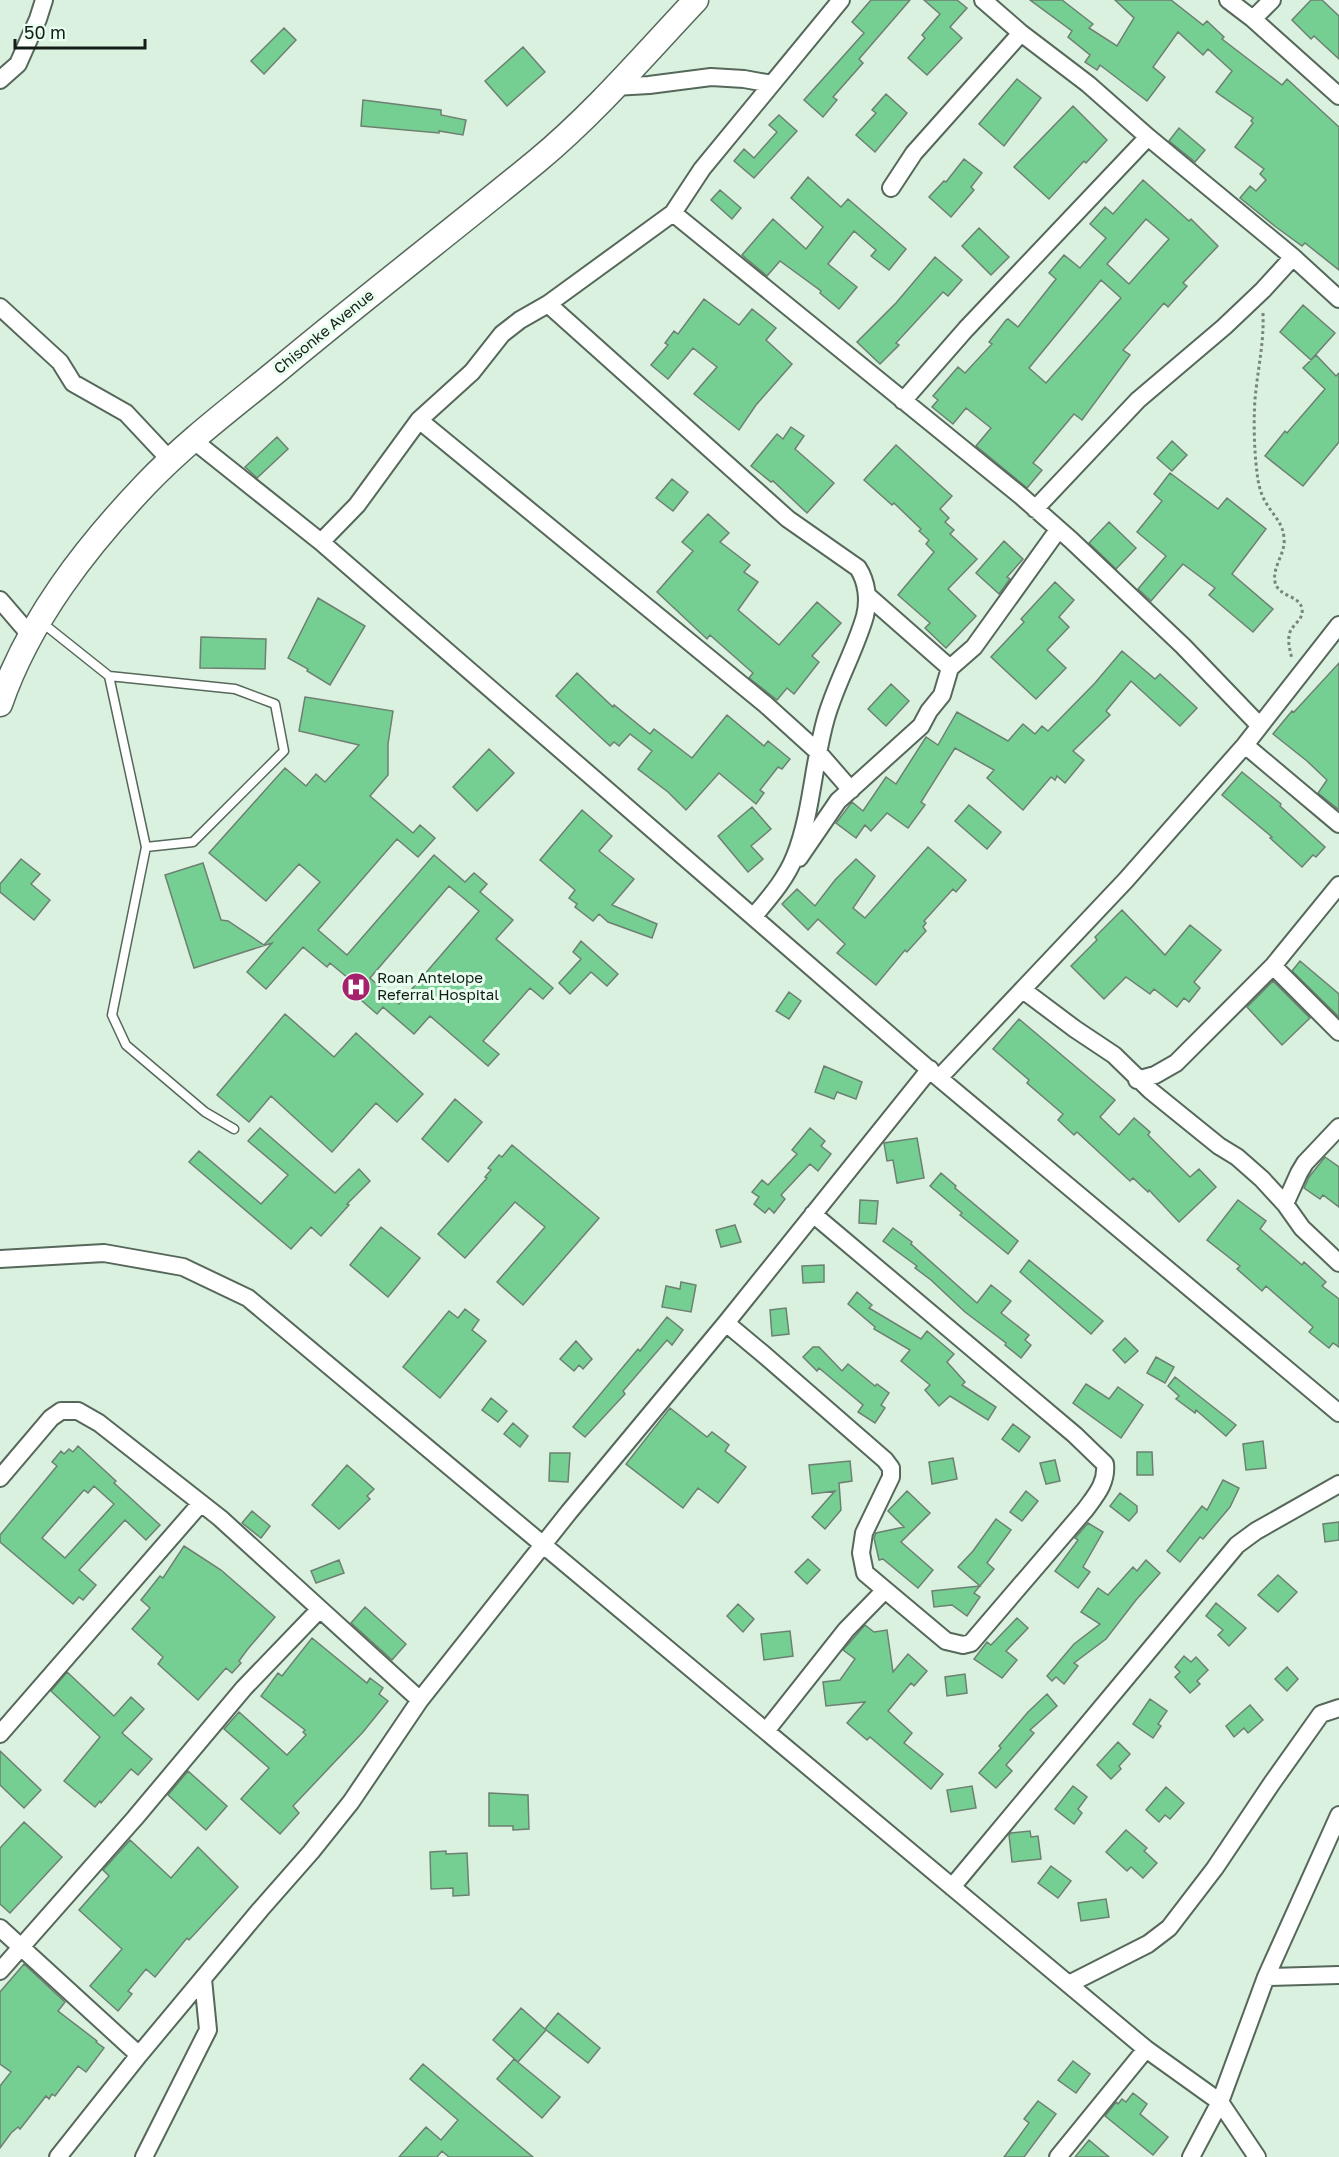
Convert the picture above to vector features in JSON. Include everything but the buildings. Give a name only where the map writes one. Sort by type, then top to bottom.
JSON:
[{"type":"street","points":[[0,80],[18,64],[44,0]]},
{"type":"street","name":"Chisonke Avenue","points":[[0,704],[10,675],[52,598],[106,529],[147,483],[193,440],[540,158],[614,87],[696,0]]},
{"type":"street","points":[[321,542],[357,505],[418,420],[472,372],[502,334],[520,320],[548,304],[673,213],[702,169],[841,0]]},
{"type":"street","points":[[982,0],[1088,84],[1148,137],[1293,257],[1339,299]]},
{"type":"street","points":[[1228,0],[1253,19],[1339,96]]},
{"type":"street","points":[[1253,19],[1272,0]]},
{"type":"street","points":[[891,188],[914,153],[1021,33]]},
{"type":"street","points":[[614,87],[650,86],[711,77],[772,84]]},
{"type":"street","points":[[903,401],[966,329],[1148,137]]},
{"type":"street","points":[[673,213],[1035,509],[1183,646],[1260,726]]},
{"type":"street","points":[[1035,509],[1138,400],[1224,327],[1263,290],[1293,257]]},
{"type":"street","points":[[548,304],[788,519],[858,568],[865,578],[866,615],[827,717],[802,832],[786,876]]},
{"type":"street","points":[[0,307],[60,362],[73,383],[126,413],[171,461]]},
{"type":"street","points":[[418,420],[765,704],[818,751],[850,790]]},
{"type":"street","points":[[193,440],[321,542],[934,1073],[1339,1413]]},
{"type":"street","points":[[754,916],[786,876],[838,801],[921,726],[942,695],[950,668],[974,647],[1058,530]]},
{"type":"street","points":[[867,595],[950,668]]},
{"type":"street","points":[[0,600],[35,629]]},
{"type":"street","points":[[58,2157],[139,2055],[260,1910],[312,1852],[351,1802],[420,1700],[813,1214],[934,1073],[1023,990],[1126,880],[1245,745],[1339,625]]},
{"type":"street","points":[[1245,745],[1339,824]]},
{"type":"street","points":[[1137,1080],[1155,1075],[1176,1063],[1273,966],[1339,885]]},
{"type":"street","points":[[1273,966],[1339,1032]]},
{"type":"street","points":[[1023,990],[1114,1055],[1137,1080],[1219,1146],[1237,1157],[1285,1204],[1302,1228],[1339,1263]]},
{"type":"street","points":[[1285,1204],[1305,1163],[1339,1127]]},
{"type":"street","points":[[726,1323],[885,1460],[891,1468],[891,1477],[864,1533],[861,1553],[865,1573],[946,1641],[963,1645],[971,1643],[1085,1510],[1101,1487],[1106,1475],[1105,1464],[1075,1435],[813,1214]]},
{"type":"street","points":[[0,1259],[104,1253],[183,1267],[248,1298],[1146,2049],[1220,2102],[1257,2157]]},
{"type":"street","points":[[0,1478],[51,1418],[61,1411],[78,1412],[99,1422],[201,1503],[420,1700]]},
{"type":"street","points":[[952,1887],[1238,1545],[1256,1531],[1339,1484]]},
{"type":"street","points":[[0,1734],[201,1503]]},
{"type":"street","points":[[766,1731],[846,1630],[885,1590]]},
{"type":"street","points":[[0,1971],[135,1818],[244,1688],[320,1609]]},
{"type":"street","points":[[1069,1984],[1148,1944],[1169,1928],[1215,1868],[1321,1714],[1339,1708]]},
{"type":"street","points":[[1191,2157],[1220,2102],[1266,1977],[1339,1815]]},
{"type":"street","points":[[0,1928],[139,2055]]},
{"type":"street","points":[[1266,1977],[1339,1975]]},
{"type":"street","points":[[144,2157],[208,2030],[203,1979]]},
{"type":"street","points":[[1058,2157],[1146,2049]]},
{"type":"lane","points":[[35,629],[109,676],[235,688],[275,704],[284,751],[193,842],[146,848]]},
{"type":"lane","points":[[109,676],[146,848],[112,1015],[126,1045],[205,1112],[234,1129]]},
{"type":"path","points":[[1263,290],[1264,340],[1255,392],[1256,468],[1259,487],[1267,505],[1281,525],[1284,537],[1274,578],[1275,586],[1280,592],[1299,602],[1302,607],[1301,617],[1292,627],[1288,642],[1296,680]]},
{"type":"place","name":"Roan Antelope Referral Hospital","points":[[356,987]]}]
